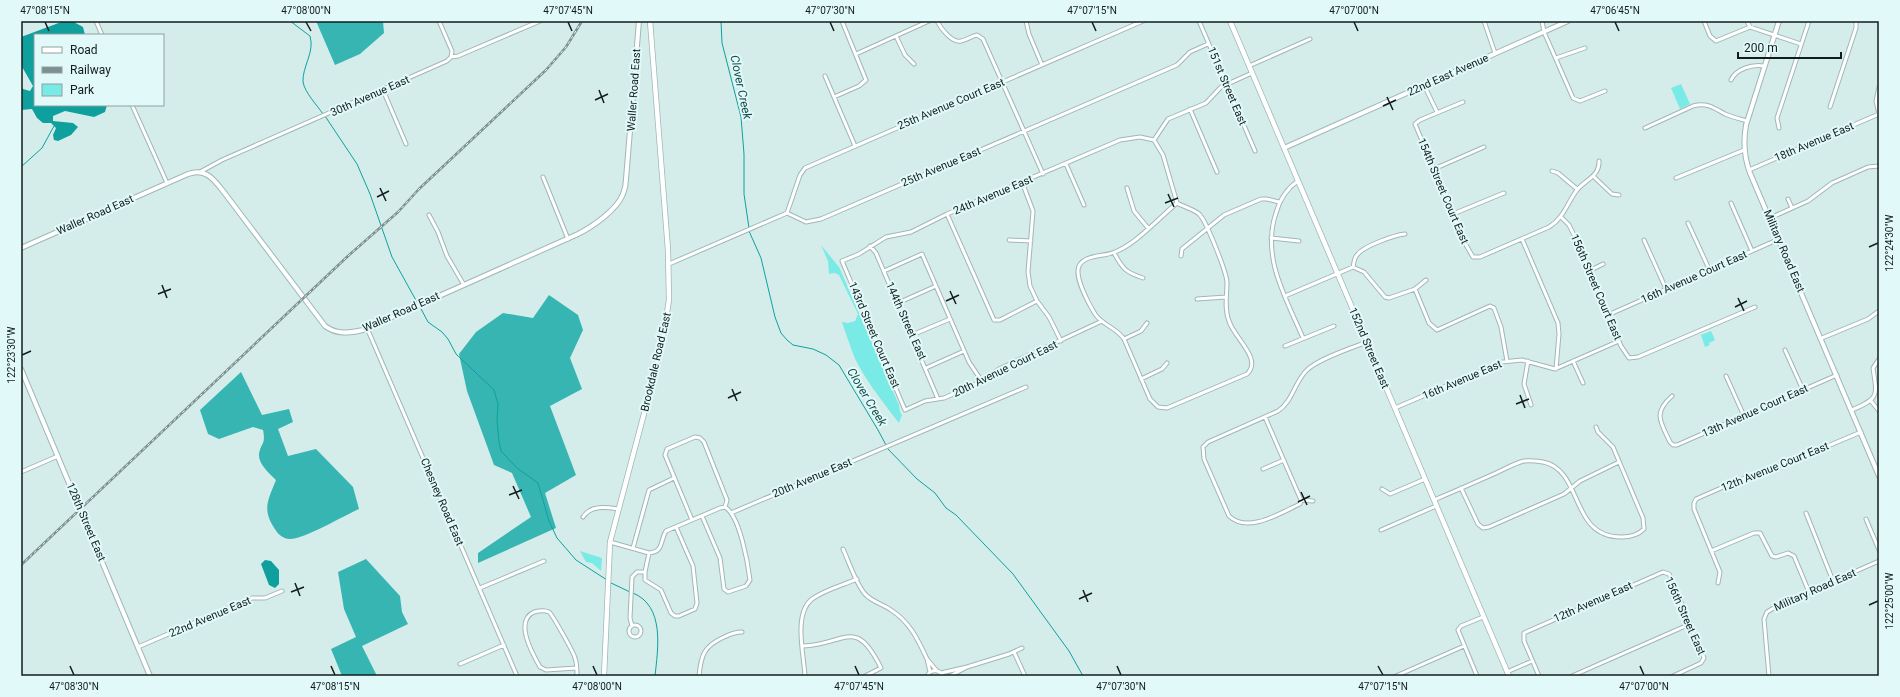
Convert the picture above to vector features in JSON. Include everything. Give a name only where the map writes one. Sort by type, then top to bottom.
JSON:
[{"type":"main road","name":"Brookdale Road East","points":[[604,676],[610,542],[648,403],[662,342],[669,300],[669,264],[650,21]]},
{"type":"main road","name":"152nd Street East","points":[[1231,21],[1252,74],[1508,674]]},
{"type":"street","points":[[96,21],[102,34]]},
{"type":"street","points":[[439,21],[452,51],[451,57]]},
{"type":"street","name":"30th Avenue East","points":[[200,172],[222,160],[447,61],[451,57],[458,56],[540,21]]},
{"type":"street","name":"Waller Road East","points":[[21,248],[192,172],[205,173],[213,178],[325,326],[336,332],[346,333],[367,328],[586,230],[616,206],[624,192],[631,131],[639,21]]},
{"type":"street","points":[[834,97],[859,86],[866,80],[842,21]]},
{"type":"street","points":[[856,54],[929,21]]},
{"type":"street","points":[[936,21],[954,40],[962,41],[975,35],[980,36],[983,39],[1043,174]]},
{"type":"street","points":[[1026,21],[1031,39],[1042,65]]},
{"type":"street","name":"25th Avenue Court East","points":[[787,213],[803,170],[1143,21]]},
{"type":"street","name":"151st Street East","points":[[1199,21],[1255,152]]},
{"type":"street","points":[[1484,21],[1495,54]]},
{"type":"street","points":[[1542,21],[1544,32],[1570,91],[1576,100],[1580,101],[1605,91]]},
{"type":"street","name":"22nd East Avenue","points":[[1284,148],[1568,21]]},
{"type":"street","points":[[1704,21],[1710,36],[1714,40],[1720,40],[1750,27],[1801,44]]},
{"type":"street","points":[[1747,21],[1750,27]]},
{"type":"street","name":"Military Road East","points":[[1780,21],[1747,120],[1744,134],[1744,150],[1748,170],[1822,338],[1877,468],[1879,476]]},
{"type":"street","points":[[1779,128],[1777,118],[1809,21]]},
{"type":"street","points":[[1830,107],[1856,28],[1856,21]]},
{"type":"street","points":[[896,36],[905,55],[914,64]]},
{"type":"street","points":[[1249,66],[1310,39]]},
{"type":"street","name":"25th Avenue East","points":[[787,213],[806,222],[815,221],[1177,65],[1190,52],[1208,44]]},
{"type":"street","points":[[1556,58],[1585,48]]},
{"type":"street","points":[[1731,80],[1733,76],[1742,70],[1755,65],[1764,66]]},
{"type":"street","points":[[1177,203],[1131,242],[1114,253],[1085,260],[1079,265],[1077,276],[1092,309],[1102,321],[1118,332],[1124,339],[1150,399],[1158,407],[1164,408],[1244,375],[1251,368],[1252,358],[1249,352],[1236,337],[1229,323],[1225,273],[1207,228],[1200,215],[1177,203],[1163,155],[1154,140],[1168,119],[1209,100],[1216,90],[1226,84],[1252,74]]},
{"type":"street","points":[[825,76],[855,146]]},
{"type":"street","points":[[1424,85],[1437,112],[1463,102]]},
{"type":"street","points":[[1879,88],[1876,101],[1879,114]]},
{"type":"street","points":[[383,90],[406,144]]},
{"type":"street","points":[[1645,128],[1693,106],[1701,105],[1710,105],[1725,114],[1747,120]]},
{"type":"street","points":[[132,106],[167,183]]},
{"type":"street","points":[[1190,109],[1217,172]]},
{"type":"street","name":"154th Street Court East","points":[[1437,112],[1415,124],[1466,245],[1473,257],[1480,257],[1522,239]]},
{"type":"street","name":"18th Avenue East","points":[[1748,170],[1879,114]]},
{"type":"street","name":"24th Avenue East","points":[[842,261],[859,254],[886,237],[911,232],[947,214],[1120,140],[1135,137],[1154,140]]},
{"type":"street","points":[[1434,169],[1484,147]]},
{"type":"street","points":[[1676,178],[1744,150]]},
{"type":"street","points":[[1556,369],[1559,334],[1558,323],[1522,239],[1551,226],[1561,217],[1577,189],[1593,176],[1599,166],[1599,161]]},
{"type":"street","points":[[1066,164],[1084,205]]},
{"type":"street","points":[[1770,218],[1816,196],[1832,183],[1868,167],[1879,166]]},
{"type":"street","points":[[1552,171],[1560,175],[1577,189]]},
{"type":"street","points":[[1593,176],[1612,194],[1619,195]]},
{"type":"street","points":[[543,177],[568,238]]},
{"type":"street","points":[[1298,181],[1288,188],[1278,202],[1272,224],[1271,238],[1273,265],[1303,338]]},
{"type":"street","points":[[1022,182],[1032,211],[1029,278],[1037,301],[1049,317],[1061,341]]},
{"type":"street","points":[[1127,188],[1134,211],[1148,228]]},
{"type":"street","points":[[1453,214],[1504,193]]},
{"type":"street","points":[[1181,256],[1182,249],[1224,215],[1261,199],[1278,202]]},
{"type":"street","points":[[1788,199],[1792,208]]},
{"type":"street","points":[[1731,203],[1752,251]]},
{"type":"street","points":[[669,264],[787,213]]},
{"type":"street","points":[[947,214],[994,320],[1000,320],[1037,301]]},
{"type":"street","points":[[429,215],[438,232],[447,256],[464,285]]},
{"type":"street","name":"156th Street Court East","points":[[1561,217],[1569,225],[1624,352],[1630,358],[1638,357],[1755,307]]},
{"type":"street","points":[[1688,223],[1710,271]]},
{"type":"street","points":[[1353,267],[1355,257],[1360,251],[1396,235],[1405,234]]},
{"type":"street","points":[[1271,238],[1299,241]]},
{"type":"street","name":"16th Avenue Court East","points":[[1608,315],[1710,271],[1779,239]]},
{"type":"street","points":[[1009,240],[1031,241]]},
{"type":"street","points":[[1644,240],[1666,290]]},
{"type":"street","name":"144th Street East","points":[[870,246],[876,253],[938,398]]},
{"type":"street","points":[[1114,253],[1124,270],[1130,274],[1142,278]]},
{"type":"street","points":[[884,271],[922,254],[964,351],[981,380]]},
{"type":"street","name":"143rd Street Court East","points":[[842,261],[906,410]]},
{"type":"street","points":[[1589,271],[1603,264]]},
{"type":"street","points":[[1285,296],[1353,267],[1364,272],[1387,298],[1415,289],[1426,280]]},
{"type":"street","points":[[898,303],[936,286]]},
{"type":"street","points":[[1415,289],[1429,323],[1437,330],[1492,307],[1495,309],[1502,327],[1507,360]]},
{"type":"street","points":[[1197,299],[1226,297]]},
{"type":"street","points":[[1822,338],[1868,319],[1879,311]]},
{"type":"street","points":[[912,335],[950,319]]},
{"type":"street","name":"20th Avenue Court East","points":[[906,410],[924,401],[950,395],[981,380],[999,369],[1102,321]]},
{"type":"street","points":[[1124,339],[1141,331],[1147,323]]},
{"type":"street","points":[[1285,346],[1334,326]]},
{"type":"street","name":"Chesney Road East","points":[[367,328],[517,676]]},
{"type":"street","points":[[1556,369],[1619,341]]},
{"type":"street","points":[[1301,500],[1300,504],[1258,522],[1238,522],[1232,519],[1228,516],[1204,459],[1202,450],[1208,442],[1282,408],[1307,369],[1366,342]]},
{"type":"street","points":[[1785,350],[1803,390]]},
{"type":"street","points":[[926,368],[964,351]]},
{"type":"street","points":[[1852,410],[1871,401],[1875,394],[1877,385],[1873,368],[1879,359]]},
{"type":"street","name":"16th Avenue East","points":[[1395,408],[1507,360],[1528,361],[1549,369],[1556,369]]},
{"type":"street","points":[[1528,361],[1524,384],[1531,405]]},
{"type":"street","points":[[1573,361],[1583,383]]},
{"type":"street","points":[[1141,379],[1162,369],[1167,363]]},
{"type":"street","name":"128th Street East","points":[[21,369],[150,676]]},
{"type":"street","name":"13th Avenue Court East","points":[[1672,396],[1661,407],[1659,414],[1668,438],[1673,445],[1680,444],[1837,375]]},
{"type":"street","points":[[1726,376],[1744,416]]},
{"type":"street","name":"20th Avenue East","points":[[731,513],[1026,387]]},
{"type":"street","points":[[1871,401],[1879,411]]},
{"type":"street","points":[[1265,417],[1301,500]]},
{"type":"street","points":[[1434,500],[1521,462],[1536,461],[1548,463],[1557,468],[1566,477],[1585,518],[1600,532],[1612,536],[1624,537],[1638,534],[1644,529],[1643,518],[1613,447],[1598,432],[1596,427]]},
{"type":"street","name":"12th Avenue Court East","points":[[1712,551],[1693,505],[1699,498],[1737,481],[1801,457],[1861,432]]},
{"type":"street","points":[[692,520],[665,457],[667,449],[695,437],[700,438],[727,500],[726,507],[731,513],[747,552],[750,580],[746,586],[728,592],[724,586],[720,558],[702,516]]},
{"type":"street","points":[[21,472],[58,456]]},
{"type":"street","points":[[1263,469],[1284,460]]},
{"type":"street","points":[[1461,488],[1478,524],[1486,528],[1564,494],[1590,475],[1620,462]]},
{"type":"street","points":[[633,548],[649,490],[674,478]]},
{"type":"street","points":[[1382,489],[1388,494],[1392,494],[1425,479]]},
{"type":"street","points":[[1301,500],[1313,501]]},
{"type":"street","points":[[1381,530],[1436,506]]},
{"type":"street","points":[[583,517],[588,511],[596,508],[606,507],[618,509]]},
{"type":"street","points":[[610,542],[649,553],[658,551],[665,532],[676,526],[726,507]]},
{"type":"street","points":[[1806,513],[1833,582]]},
{"type":"street","points":[[1866,519],[1879,550]]},
{"type":"street","points":[[649,553],[645,580],[661,590],[671,613],[675,616],[679,616],[696,607],[697,598],[693,566],[676,526]]},
{"type":"street","points":[[1718,583],[1720,572],[1712,551],[1754,533],[1760,533],[1772,556],[1776,557],[1790,553],[1794,556],[1809,592]]},
{"type":"street","points":[[844,549],[863,591],[869,598],[892,610],[906,621],[914,632],[927,660],[930,672],[928,676]]},
{"type":"street","points":[[480,588],[544,561]]},
{"type":"street","name":"Military Road East","points":[[1769,676],[1765,615],[1771,608],[1879,561]]},
{"type":"street","points":[[632,626],[638,626],[641,629],[640,634],[637,637],[631,636],[629,632],[632,626],[630,618],[632,577],[637,572],[645,572]]},
{"type":"street","name":"156th Street East","points":[[1665,572],[1671,578],[1703,653],[1704,661],[1673,676]]},
{"type":"street","name":"12th Avenue East","points":[[1532,661],[1524,641],[1523,634],[1665,572]]},
{"type":"street","points":[[806,676],[800,620],[803,610],[809,602],[817,596],[857,579]]},
{"type":"street","name":"22nd Avenue East","points":[[138,647],[252,598],[265,598],[282,591]]},
{"type":"street","points":[[576,668],[541,669],[524,630],[525,621],[532,613],[540,611],[551,614],[574,654],[576,668],[577,676]]},
{"type":"street","points":[[1477,676],[1459,634],[1460,628],[1483,617]]},
{"type":"street","points":[[1572,676],[1690,624]]},
{"type":"street","points":[[699,676],[702,656],[710,644],[734,632],[742,632]]},
{"type":"street","points":[[803,646],[820,645],[845,636],[863,641],[870,647],[881,668],[865,676]]},
{"type":"street","points":[[460,664],[504,645]]},
{"type":"street","points":[[1396,676],[1464,646]]},
{"type":"street","points":[[927,660],[942,675],[1014,652],[1022,648]]},
{"type":"street","points":[[1014,652],[1025,676]]},
{"type":"street","points":[[1508,674],[1532,661],[1539,676]]},
{"type":"street","points":[[950,676],[967,667]]},
{"type":"street","points":[[930,672],[937,670]]},
{"type":"green space","points":[[1681,84],[1690,104],[1680,109],[1671,88]]},
{"type":"green space","points":[[821,245],[839,267],[899,405],[902,415],[899,423],[873,388],[855,359],[842,322],[848,323],[855,321],[858,314],[839,275],[835,273],[829,274],[828,261]]},
{"type":"green space","points":[[1711,331],[1715,340],[1709,343],[1710,345],[1705,347],[1701,335]]},
{"type":"green space","points":[[580,551],[602,558],[601,571],[592,563],[586,562]]},
{"type":"shaded area","points":[[64,21],[72,21],[83,27],[85,34],[34,34],[34,106],[107,106],[105,112],[94,117],[65,111],[53,116],[53,121],[73,123],[78,127],[71,135],[58,141],[54,140],[53,135],[56,128],[51,123],[43,123],[37,118],[32,109],[21,110],[21,86],[23,89],[30,91],[33,86],[21,65],[21,37]]},
{"type":"shaded area","points":[[316,21],[383,21],[384,33],[360,54],[335,65]]},
{"type":"shaded area","points":[[549,295],[578,315],[583,330],[570,358],[582,389],[550,406],[576,475],[545,493],[556,528],[478,563],[478,553],[531,517],[512,473],[494,465],[467,391],[459,354],[476,332],[503,313],[533,318]]},
{"type":"shaded area","points":[[241,372],[262,415],[289,409],[293,422],[278,429],[288,456],[316,449],[353,487],[359,509],[304,536],[289,539],[278,533],[270,520],[267,508],[276,480],[265,468],[259,458],[260,450],[264,441],[263,430],[253,427],[219,439],[208,434],[200,410]]},
{"type":"shaded area","points":[[366,559],[400,596],[402,612],[408,624],[362,646],[377,676],[342,676],[331,649],[356,637],[344,609],[338,572]]},
{"type":"shaded area","points":[[265,560],[271,561],[279,570],[279,584],[275,588],[269,585],[261,564]]},
{"type":"waterway","points":[[290,21],[310,36],[311,48],[304,71],[303,82],[309,95],[323,114]]},
{"type":"waterway","name":"Clover Creek","points":[[721,21],[722,43],[741,117],[744,154],[744,194],[749,228]]},
{"type":"waterway","points":[[325,116],[357,164],[370,194],[392,257],[418,304]]},
{"type":"waterway","points":[[21,167],[42,148],[54,126]]},
{"type":"waterway","name":"Clover Creek","points":[[749,231],[761,258],[775,317],[781,333],[793,345],[813,349],[826,355],[839,365],[886,445]]},
{"type":"waterway","points":[[420,307],[428,322],[442,332],[448,339],[456,354],[494,390],[498,404],[497,421],[501,451],[517,468],[538,483],[549,521],[557,538],[576,560],[607,580]]},
{"type":"waterway","name":"Clover Creek","points":[[887,448],[917,479],[935,493],[946,508],[956,515],[1013,574],[1069,651],[1083,676]]},
{"type":"waterway","points":[[609,582],[630,592]]},
{"type":"waterway","points":[[633,593],[643,599],[655,618],[658,641],[655,676]]},
{"type":"railway","points":[[21,565],[348,256],[398,212],[419,189],[546,70],[566,47],[582,21]]}]
